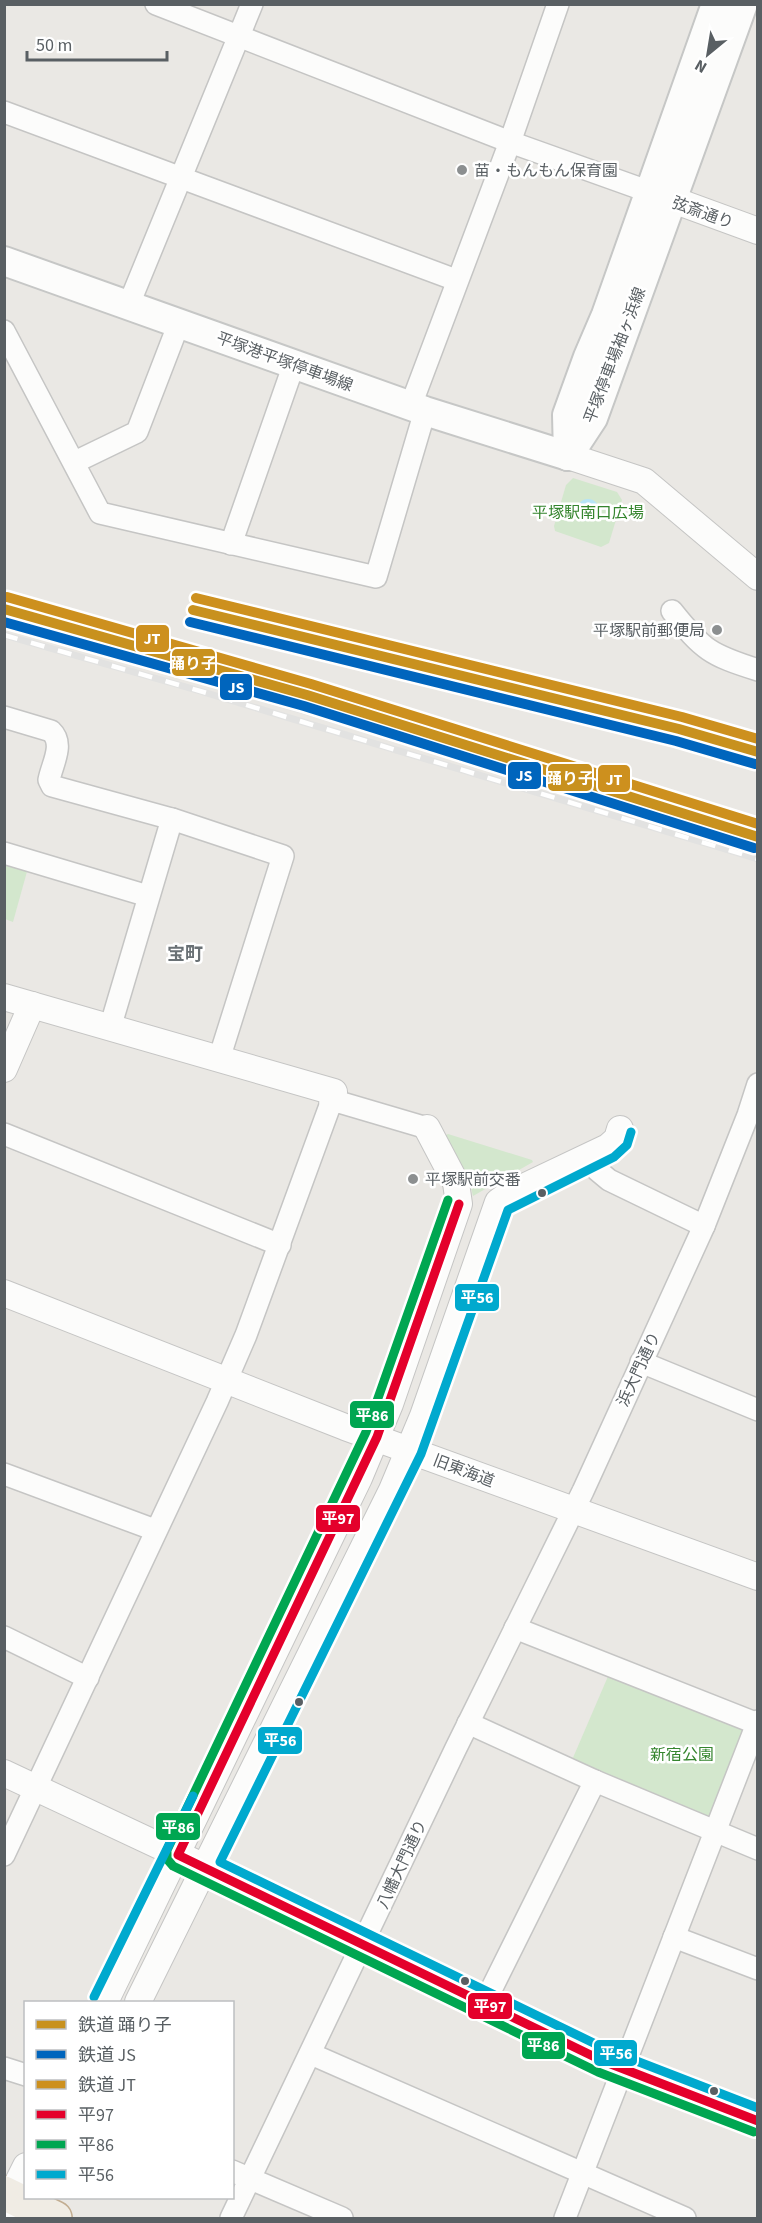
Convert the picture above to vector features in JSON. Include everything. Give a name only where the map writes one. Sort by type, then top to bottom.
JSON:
[{"type":"main road","name":"平塚停車場袖ヶ浜線","points":[[660,196],[716,4]]},
{"type":"main road","name":"平塚停車場袖ヶ浜線","points":[[568,456],[567,415],[743,4]]},
{"type":"main road","name":"平塚港平塚停車場線","points":[[4,261],[418,408],[568,456]]},
{"type":"street","points":[[156,4],[510,142],[660,196]]},
{"type":"street","points":[[129,304],[252,4]]},
{"type":"street","points":[[4,332],[75,462],[100,513],[376,577],[418,408],[456,280],[510,142],[558,4]]},
{"type":"street","points":[[4,112],[182,176],[456,280]]},
{"type":"street","name":"弦斎通り","points":[[660,196],[758,231]]},
{"type":"street","points":[[75,462],[137,432],[179,323]]},
{"type":"street","points":[[231,543],[294,364]]},
{"type":"street","points":[[568,456],[644,481],[758,577]]},
{"type":"street","points":[[727,550],[758,551]]},
{"type":"street","points":[[672,611],[695,640],[717,657],[758,670]]},
{"type":"street","points":[[4,717],[51,732],[57,737],[58,745],[49,780],[52,786],[172,819],[283,856],[219,1059]]},
{"type":"street","points":[[110,1028],[172,819]]},
{"type":"street","points":[[4,853],[148,896]]},
{"type":"street","points":[[4,997],[334,1092],[280,1245],[227,1380],[4,1855]]},
{"type":"street","points":[[4,1070],[32,1005]]},
{"type":"street","name":"浜大門通り","points":[[573,1512],[753,1116],[758,1084]]},
{"type":"street","points":[[105,2001],[178,1855],[377,1437],[459,1204],[456,1183],[427,1128],[332,1100]]},
{"type":"street","points":[[138,2001],[410,1449],[498,1202],[509,1194],[592,1156],[617,1139],[620,1129]]},
{"type":"street","points":[[4,1134],[280,1245]]},
{"type":"street","points":[[592,1156],[597,1170],[609,1180],[704,1226]]},
{"type":"street","name":"旧東海道","points":[[4,1293],[573,1512],[758,1577]]},
{"type":"street","points":[[641,1362],[758,1410]]},
{"type":"street","points":[[6,1478],[155,1530]]},
{"type":"street","name":"八幡大門通り","points":[[231,2218],[241,2176],[311,2054],[468,1723],[573,1512]]},
{"type":"street","points":[[515,1628],[757,1723],[622,2069],[584,2174],[565,2218]]},
{"type":"street","points":[[4,1637],[88,1678]]},
{"type":"street","points":[[468,1723],[595,1781],[758,1849]]},
{"type":"street","points":[[4,1773],[622,2069],[758,2121]]},
{"type":"street","points":[[485,2002],[595,1781]]},
{"type":"street","points":[[674,1937],[758,1969]]},
{"type":"street","points":[[311,2054],[685,2218]]},
{"type":"street","points":[[4,2068],[24,2074]]},
{"type":"street","points":[[241,2176],[342,2218]]},
{"type":"green space","name":"平塚駅南口広場","points":[[573,478],[617,492],[622,500],[609,543],[601,547],[555,531],[554,526],[566,485]]},
{"type":"green space","points":[[4,862],[28,868],[13,922],[5,919]]},
{"type":"green space","points":[[446,1135],[533,1162],[473,1196],[469,1179]]},
{"type":"green space","name":"新宿公園","points":[[609,1674],[742,1727],[745,1733],[710,1815],[705,1816],[572,1760]]},
{"type":"water","points":[[588,499],[598,506],[599,510],[592,520],[588,521],[578,514],[577,510],[584,500]]},
{"type":"railway","points":[[4,622],[521,775],[758,849]]},
{"type":"railway","points":[[4,635],[200,691],[758,859]]},
{"type":"rail line","name":"JT","points":[[7,597],[311,684],[758,824]]},
{"type":"rail line","name":"JT","points":[[196,598],[682,717],[758,739]]},
{"type":"rail line","name":"踊り子","points":[[4,609],[307,695],[758,837]]},
{"type":"rail line","name":"踊り子","points":[[193,610],[679,729],[758,752]]},
{"type":"rail line","name":"JS","points":[[4,622],[304,706],[754,848]]},
{"type":"rail line","name":"JS","points":[[190,622],[676,741],[755,764]]},
{"type":"transit line","name":"平56","points":[[631,1132],[627,1145],[614,1157],[508,1210],[421,1454],[220,1862],[608,2050],[758,2108]]},
{"type":"transit line","name":"平86","points":[[448,1200],[366,1432],[167,1850],[167,1859],[173,1866],[598,2072],[754,2132]]},
{"type":"transit line","name":"平97","points":[[459,1204],[377,1437],[178,1855],[603,2061],[758,2121]]},
{"type":"transit line","name":"平56","points":[[94,1997],[193,1796]]},
{"type":"place","name":"苗・もんもん保育園","points":[[462,170]]},
{"type":"place","name":"平塚駅前郵便局","points":[[717,630]]},
{"type":"place","name":"平塚駅前交番","points":[[413,1179]]},
{"type":"district","name":"宝町","points":[[185,954]]}]
